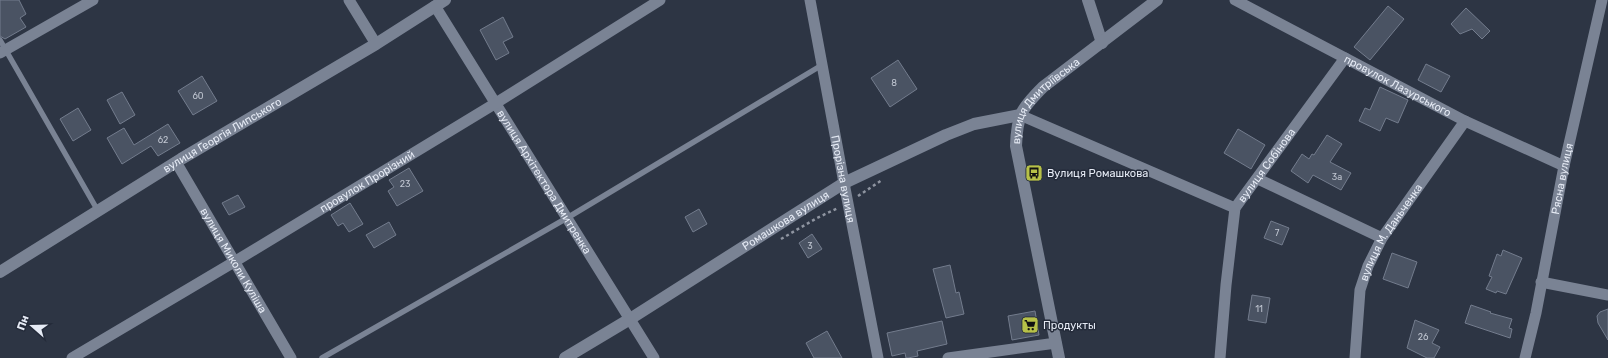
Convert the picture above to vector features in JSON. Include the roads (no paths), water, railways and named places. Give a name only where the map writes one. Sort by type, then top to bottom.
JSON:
[{"type":"street","points":[[3,51],[94,0]]},
{"type":"street","points":[[349,0],[376,44]]},
{"type":"street","name":"провулок Прорізний","points":[[72,358],[234,262],[496,103],[660,0]]},
{"type":"street","name":"Прорізна вулиця","points":[[810,0],[878,358]]},
{"type":"street","points":[[1088,0],[1102,43]]},
{"type":"street","name":"вулиця Дмитріївська","points":[[1059,358],[1016,146],[1016,128],[1020,115],[1030,100],[1043,88],[1156,0]]},
{"type":"street","name":"провулок Лазурського","points":[[1235,0],[1465,121],[1564,166]]},
{"type":"street","name":"Рясна вулиця","points":[[1525,358],[1536,313],[1564,166],[1602,0]]},
{"type":"street","name":"вулиця Георгія Липського","points":[[0,272],[176,162],[376,44],[440,3]]},
{"type":"street","name":"вулиця Архітектора Дмитренка","points":[[440,3],[496,103],[654,358]]},
{"type":"street","name":"вулиця Собінова","points":[[1220,358],[1235,208],[1345,58]]},
{"type":"street","points":[[1020,115],[1235,208]]},
{"type":"street","name":"Ромашкова вулиця","points":[[565,358],[630,319],[844,183],[946,135],[974,124],[1020,115]]},
{"type":"street","name":"вулиця М. Даньченка","points":[[1355,358],[1360,290],[1368,266],[1382,238],[1465,121]]},
{"type":"street","name":"вулиця Миколи Куліша","points":[[176,162],[290,358]]},
{"type":"street","points":[[1258,178],[1382,238]]},
{"type":"street","points":[[1541,282],[1608,295]]},
{"type":"street","points":[[948,358],[1056,343]]},
{"type":"lane","points":[[0,40],[3,51],[98,211]]},
{"type":"lane","points":[[322,358],[567,218],[822,65]]},
{"type":"place","name":"Вулиця Ромашкова","points":[[1034,173]]},
{"type":"place","name":"Продукты","points":[[1030,325]]}]
